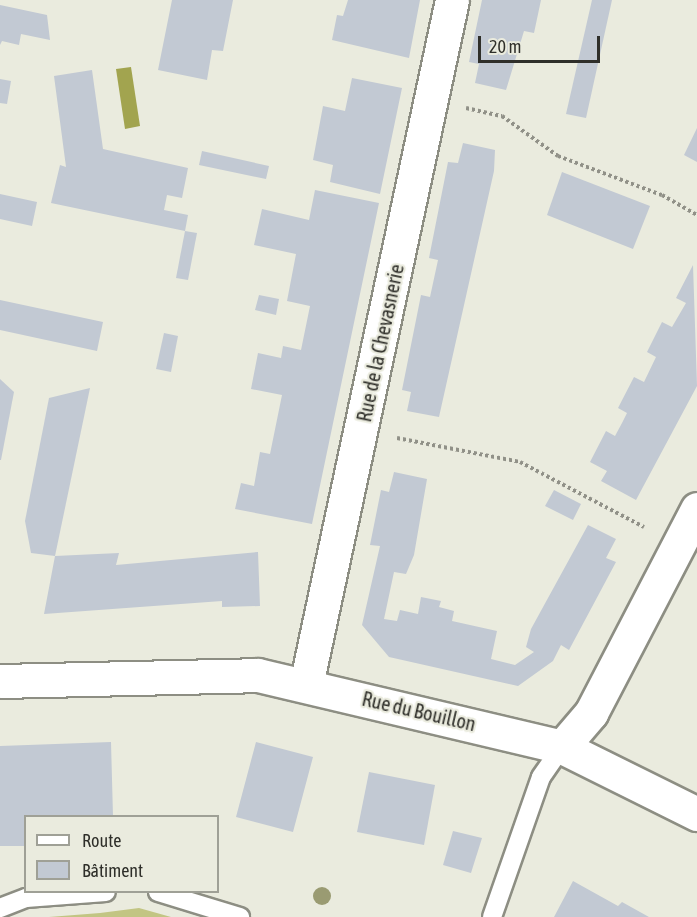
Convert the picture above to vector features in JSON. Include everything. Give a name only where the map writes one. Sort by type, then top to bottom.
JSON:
[{"type":"street","name":"Rue de la Chevasnerie","points":[[306,685],[452,0]]},
{"type":"street","points":[[562,747],[591,713],[697,509]]},
{"type":"street","name":"Rue du Bouillon","points":[[0,681],[258,675],[562,747],[697,814]]},
{"type":"lane","points":[[492,917],[541,777],[562,747]]},
{"type":"lane","points":[[0,908],[26,898],[83,893]]},
{"type":"lane","points":[[164,893],[240,917]]},
{"type":"path","points":[[431,100],[502,116],[558,156],[662,195],[697,216]]},
{"type":"path","points":[[361,431],[520,462],[679,546]]},
{"type":"green space","points":[[139,908],[171,917],[49,917],[100,913]]},
{"type":"shaded area","points":[[131,67],[140,126],[125,129],[116,69]]},
{"type":"building","points":[[172,0],[233,0],[223,51],[212,50],[207,80],[158,70]]},
{"type":"building","points":[[348,0],[420,0],[409,58],[332,40],[337,15],[343,16]]},
{"type":"building","points":[[482,0],[541,0],[534,33],[524,31],[506,90],[475,83],[479,64],[469,62]]},
{"type":"building","points":[[592,0],[612,0],[586,118],[566,114]]},
{"type":"building","points":[[0,5],[47,15],[50,40],[21,34],[19,45],[2,41],[0,45]]},
{"type":"building","points":[[92,70],[103,149],[188,168],[182,198],[167,195],[164,210],[188,215],[185,231],[51,203],[60,165],[66,167],[54,76]]},
{"type":"building","points":[[352,78],[402,88],[380,194],[330,182],[333,165],[313,160],[323,106],[345,111]]},
{"type":"building","points":[[0,79],[11,81],[7,104],[0,103]]},
{"type":"building","points":[[697,128],[697,162],[684,155]]},
{"type":"building","points":[[463,143],[495,150],[494,171],[439,417],[407,411],[411,392],[402,390],[421,295],[430,297],[438,260],[429,258],[448,162],[458,163]]},
{"type":"building","points":[[202,151],[269,166],[266,179],[199,165]]},
{"type":"building","points":[[562,172],[650,206],[633,249],[547,215]]},
{"type":"building","points":[[315,190],[379,203],[312,524],[235,509],[241,483],[254,486],[260,452],[270,454],[282,395],[251,389],[258,353],[281,358],[283,346],[301,350],[310,306],[287,301],[296,254],[254,245],[262,209],[309,220]]},
{"type":"building","points":[[0,194],[37,202],[32,226],[0,219]]},
{"type":"building","points":[[185,231],[197,233],[188,280],[176,278]]},
{"type":"building","points":[[693,265],[697,386],[636,500],[601,481],[607,471],[590,462],[606,431],[615,436],[622,423],[627,413],[618,408],[634,377],[644,382],[656,357],[647,352],[662,322],[672,327],[686,303],[676,298]]},
{"type":"building","points":[[259,295],[279,299],[276,315],[255,310]]},
{"type":"building","points":[[0,300],[103,322],[97,351],[0,330]]},
{"type":"building","points":[[164,333],[178,336],[171,372],[156,369]]},
{"type":"building","points":[[0,379],[14,392],[1,460],[0,460]]},
{"type":"building","points":[[90,388],[55,556],[31,553],[25,521],[49,398]]},
{"type":"building","points":[[394,472],[427,479],[414,555],[406,574],[394,572],[384,619],[397,621],[400,610],[418,614],[421,597],[441,601],[439,607],[454,611],[452,621],[497,631],[491,659],[515,665],[534,652],[526,647],[531,629],[588,525],[616,539],[606,558],[616,562],[569,650],[561,645],[553,661],[518,686],[389,657],[362,625],[380,546],[370,545],[381,490],[389,492]]},
{"type":"building","points":[[554,490],[581,504],[573,520],[545,506]]},
{"type":"building","points":[[258,552],[260,606],[222,607],[222,601],[44,614],[55,556],[119,553],[116,565]]},
{"type":"building","points":[[111,742],[113,815],[24,815],[24,846],[0,846],[0,746]]},
{"type":"building","points":[[256,742],[313,757],[293,832],[236,817]]},
{"type":"building","points":[[369,772],[435,785],[424,845],[357,832]]},
{"type":"building","points":[[453,831],[482,838],[471,873],[443,865]]},
{"type":"building","points":[[573,881],[618,906],[622,902],[649,917],[554,917]]}]
